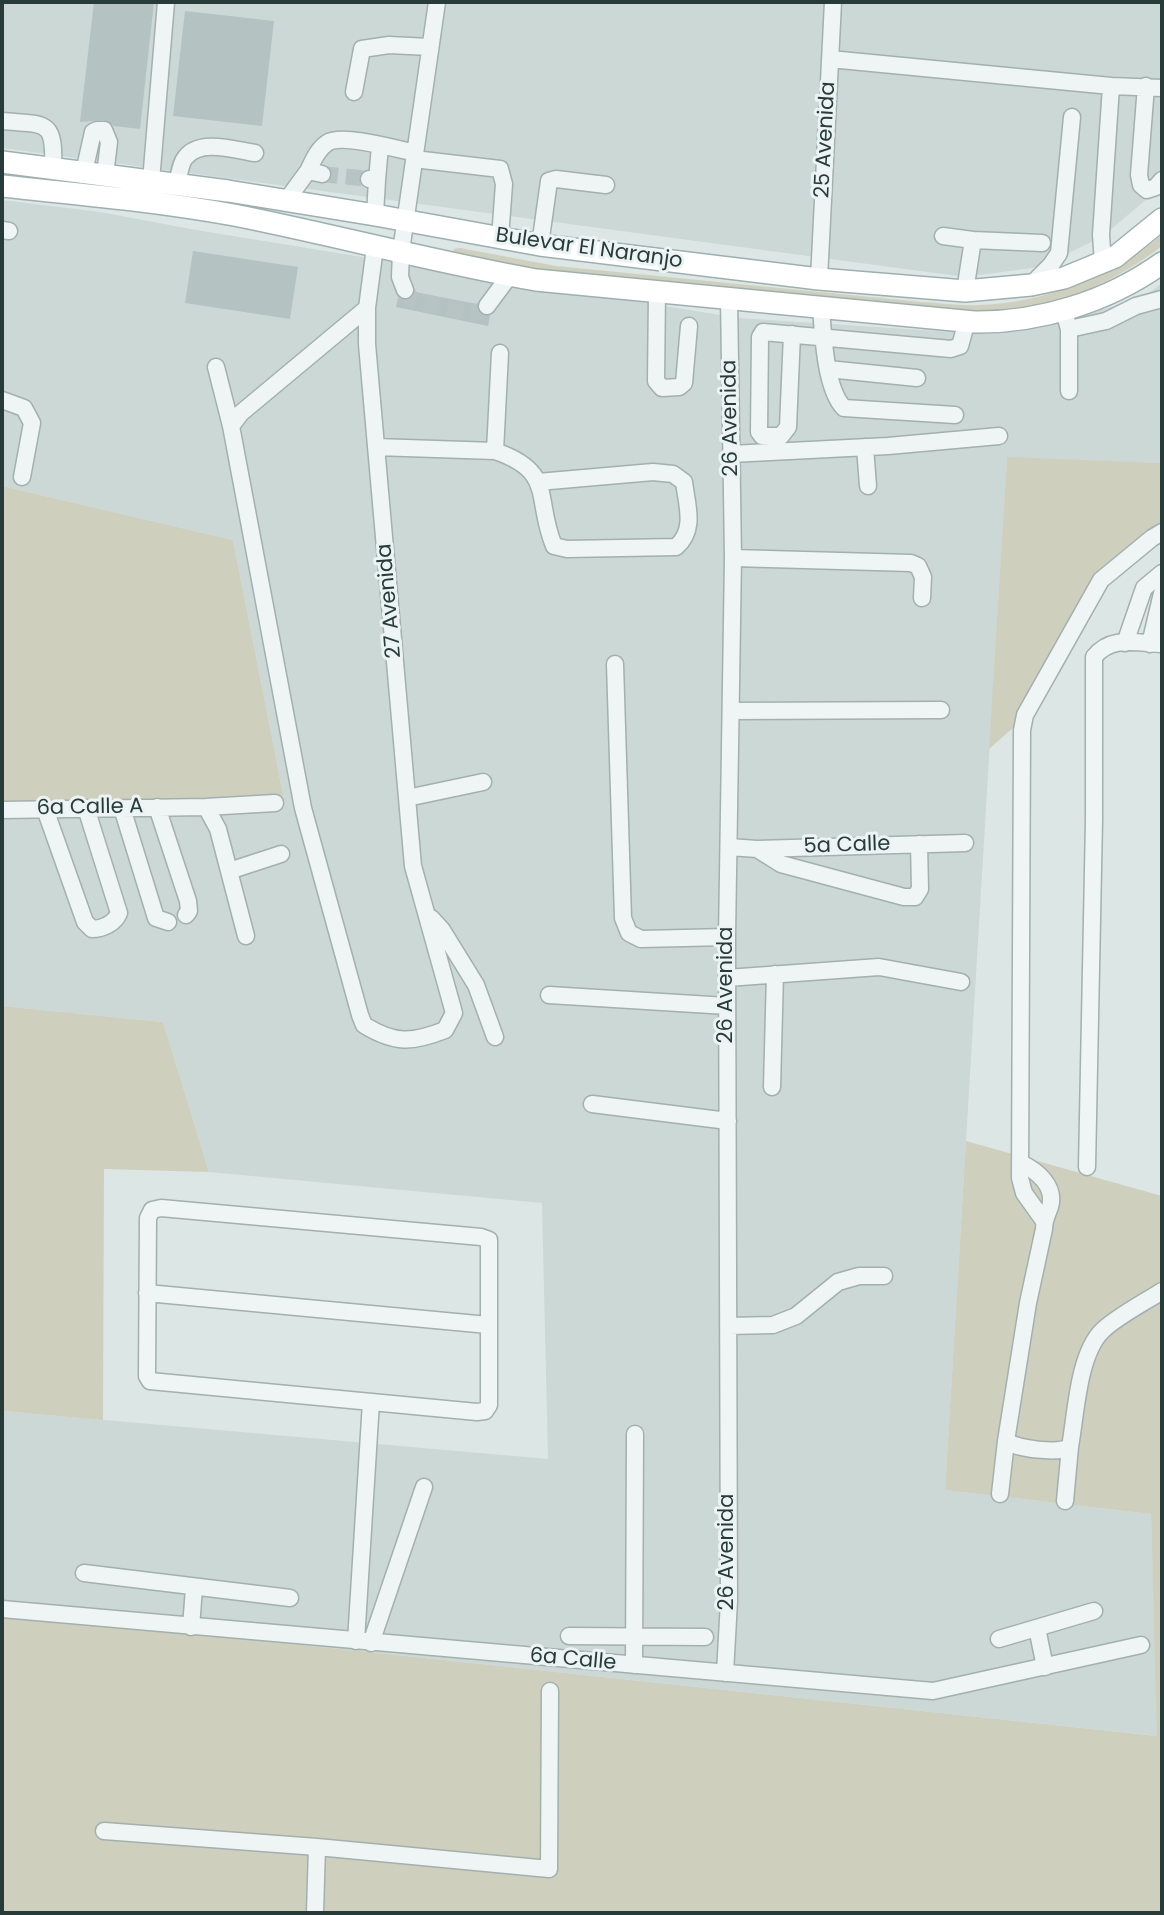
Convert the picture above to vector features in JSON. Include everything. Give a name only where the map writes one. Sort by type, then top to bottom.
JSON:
[{"type":"main road","name":"Bulevar El Naranjo","points":[[2,162],[286,201],[540,245],[819,279],[965,291],[1031,285],[1064,278],[1115,257],[1162,219]]},
{"type":"main road","name":"Bulevar El Naranjo","points":[[2,186],[137,200],[234,215],[536,280],[967,321],[1001,323],[1029,318],[1066,319],[1162,263]]},
{"type":"street","points":[[151,181],[166,2]]},
{"type":"street","points":[[405,290],[400,277],[401,251],[437,2]]},
{"type":"street","name":"25 Avenida","points":[[819,279],[833,2]]},
{"type":"street","points":[[354,92],[362,49],[389,45],[430,47]]},
{"type":"street","points":[[830,59],[1111,86],[1154,87],[1139,175],[1141,185],[1147,190],[1156,187],[1162,180]]},
{"type":"street","points":[[1103,263],[1101,235],[1111,86]]},
{"type":"street","points":[[1031,285],[1059,253],[1072,117]]},
{"type":"street","points":[[2,121],[43,125],[49,130],[53,168]]},
{"type":"street","points":[[286,201],[315,173],[316,155],[328,142],[340,140],[380,146],[414,156],[500,169],[504,184],[500,238]]},
{"type":"street","points":[[374,215],[373,180],[380,146]]},
{"type":"street","points":[[177,185],[184,158],[197,148],[254,153]]},
{"type":"street","points":[[540,245],[549,181],[556,179],[606,184]]},
{"type":"street","points":[[943,236],[1042,243]]},
{"type":"street","points":[[965,291],[973,240]]},
{"type":"street","name":"27 Avenida","points":[[231,426],[303,808],[364,1025],[390,1040],[424,1038],[445,1030],[454,1013],[413,866],[367,344],[367,309],[375,247]]},
{"type":"street","points":[[487,306],[510,275]]},
{"type":"street","points":[[657,291],[656,381],[662,388],[679,387],[684,383],[689,326]]},
{"type":"street","name":"26 Avenida","points":[[725,1673],[729,1601],[727,937],[733,558],[729,298]]},
{"type":"street","points":[[1069,391],[1066,319],[1106,321],[1136,306],[1162,299]]},
{"type":"street","points":[[821,307],[828,369],[837,401],[844,408],[956,415]]},
{"type":"street","points":[[231,426],[241,413],[367,309]]},
{"type":"street","points":[[792,334],[788,428],[781,436],[762,436],[759,432],[760,337],[763,332],[769,331],[951,349],[960,346],[967,321]]},
{"type":"street","points":[[729,335],[760,337]]},
{"type":"street","points":[[495,450],[500,353]]},
{"type":"street","points":[[216,367],[231,426]]},
{"type":"street","points":[[828,369],[917,378]]},
{"type":"street","points":[[2,400],[24,408],[32,423],[22,477]]},
{"type":"street","points":[[731,454],[999,436]]},
{"type":"street","points":[[376,447],[495,450],[513,457],[530,468],[538,482],[554,546],[567,549],[676,547],[687,538],[689,524],[684,482],[673,474],[653,472],[538,482]]},
{"type":"street","points":[[865,447],[868,486]]},
{"type":"street","points":[[1044,1220],[1024,1194],[1020,1178],[1021,749],[1026,715],[1101,580],[1162,532]]},
{"type":"street","points":[[733,558],[911,563],[918,566],[923,577],[922,598]]},
{"type":"street","points":[[1125,643],[1144,588],[1162,573]]},
{"type":"street","points":[[1087,1167],[1094,820],[1094,657],[1103,646],[1113,642],[1156,644],[1162,593]]},
{"type":"street","points":[[615,664],[624,918],[629,933],[640,939],[727,937]]},
{"type":"street","points":[[731,711],[941,710]]},
{"type":"street","points":[[407,798],[484,782]]},
{"type":"street","name":"6a Calle A","points":[[2,810],[206,807],[275,803]]},
{"type":"street","points":[[157,807],[188,901],[190,911],[186,915]]},
{"type":"street","points":[[206,807],[218,829],[246,936]]},
{"type":"street","points":[[46,809],[85,922],[92,929],[96,929],[114,922],[120,913],[86,808]]},
{"type":"street","points":[[122,808],[156,918],[168,922]]},
{"type":"street","name":"5a Calle","points":[[729,847],[757,849],[965,843]]},
{"type":"street","points":[[757,849],[781,863],[904,897],[915,897],[920,889],[919,844]]},
{"type":"street","points":[[229,871],[281,854]]},
{"type":"street","points":[[427,914],[442,930],[476,985],[495,1037]]},
{"type":"street","points":[[727,978],[879,967],[961,982]]},
{"type":"street","points":[[772,1087],[775,974]]},
{"type":"street","points":[[549,995],[727,1006]]},
{"type":"street","points":[[592,1104],[728,1121]]},
{"type":"street","points":[[1000,1494],[1028,1303],[1044,1220],[1051,1204],[1050,1192],[1044,1179],[1021,1163]]},
{"type":"street","points":[[161,1208],[453,1234],[489,1240],[488,1325],[489,1405],[485,1411],[150,1381],[147,1376],[148,1218],[152,1210],[161,1208]]},
{"type":"street","points":[[728,1326],[773,1325],[796,1316],[838,1282],[859,1276],[884,1276]]},
{"type":"street","points":[[1065,1501],[1070,1447],[1085,1363],[1092,1347],[1102,1331],[1162,1291]]},
{"type":"street","points":[[147,1293],[488,1325]]},
{"type":"street","points":[[363,1642],[371,1402]]},
{"type":"street","points":[[634,1665],[635,1434]]},
{"type":"street","points":[[1006,1441],[1013,1445],[1055,1451],[1070,1447]]},
{"type":"street","points":[[363,1642],[424,1487]]},
{"type":"street","points":[[84,1573],[290,1598]]},
{"type":"street","points":[[191,1627],[194,1588]]},
{"type":"street","name":"6a Calle","points":[[2,1609],[933,1691],[1141,1645]]},
{"type":"street","points":[[999,1639],[1094,1611]]},
{"type":"street","points":[[1037,1628],[1045,1667]]},
{"type":"street","points":[[569,1636],[705,1637]]},
{"type":"street","points":[[104,1830],[549,1869],[550,1691]]},
{"type":"street","points":[[315,1913],[317,1847]]},
{"type":"shaded area","points":[[2,2],[1162,2],[1162,186],[1102,237],[1039,267],[965,277],[2,148]]},
{"type":"shaded area","points":[[2,200],[100,212],[739,318],[967,333],[1056,323],[1142,298],[1162,283],[1162,463],[1007,458],[945,1490],[1151,1514],[1158,1736],[2,1613],[2,1411],[548,1459],[542,1203],[209,1172],[163,1022],[2,1006],[2,803],[284,799],[233,540],[2,486]]},
{"type":"green space","points":[[1162,235],[1162,246],[1096,286],[1049,302],[999,311],[972,312],[558,272],[463,259],[452,253],[454,249],[460,248],[556,266],[973,305],[1029,299],[1077,285],[1122,263]]},
{"type":"green space","points":[[1007,457],[1162,463],[1162,533],[1104,565],[1022,720],[989,749]]},
{"type":"green space","points":[[2,486],[233,540],[284,799],[2,803]]},
{"type":"green space","points":[[2,1006],[163,1022],[209,1172],[104,1169],[103,1420],[2,1411]]},
{"type":"green space","points":[[966,1141],[1162,1196],[1162,1913],[2,1913],[2,1613],[1157,1736],[1151,1514],[945,1490]]},
{"type":"building","points":[[94,2],[154,2],[140,129],[114,126],[104,120],[80,122]]},
{"type":"building","points":[[185,11],[274,21],[262,126],[173,116]]},
{"type":"building","points":[[193,251],[298,267],[290,319],[185,303]]},
{"type":"building","points":[[415,292],[477,304],[480,314],[490,316],[488,326],[396,307],[398,298],[408,300]]},
{"type":"tunnel","points":[[322,174],[369,179]]},
{"type":"tunnel","points":[[405,290],[413,300],[471,313],[484,310],[487,306]]}]
